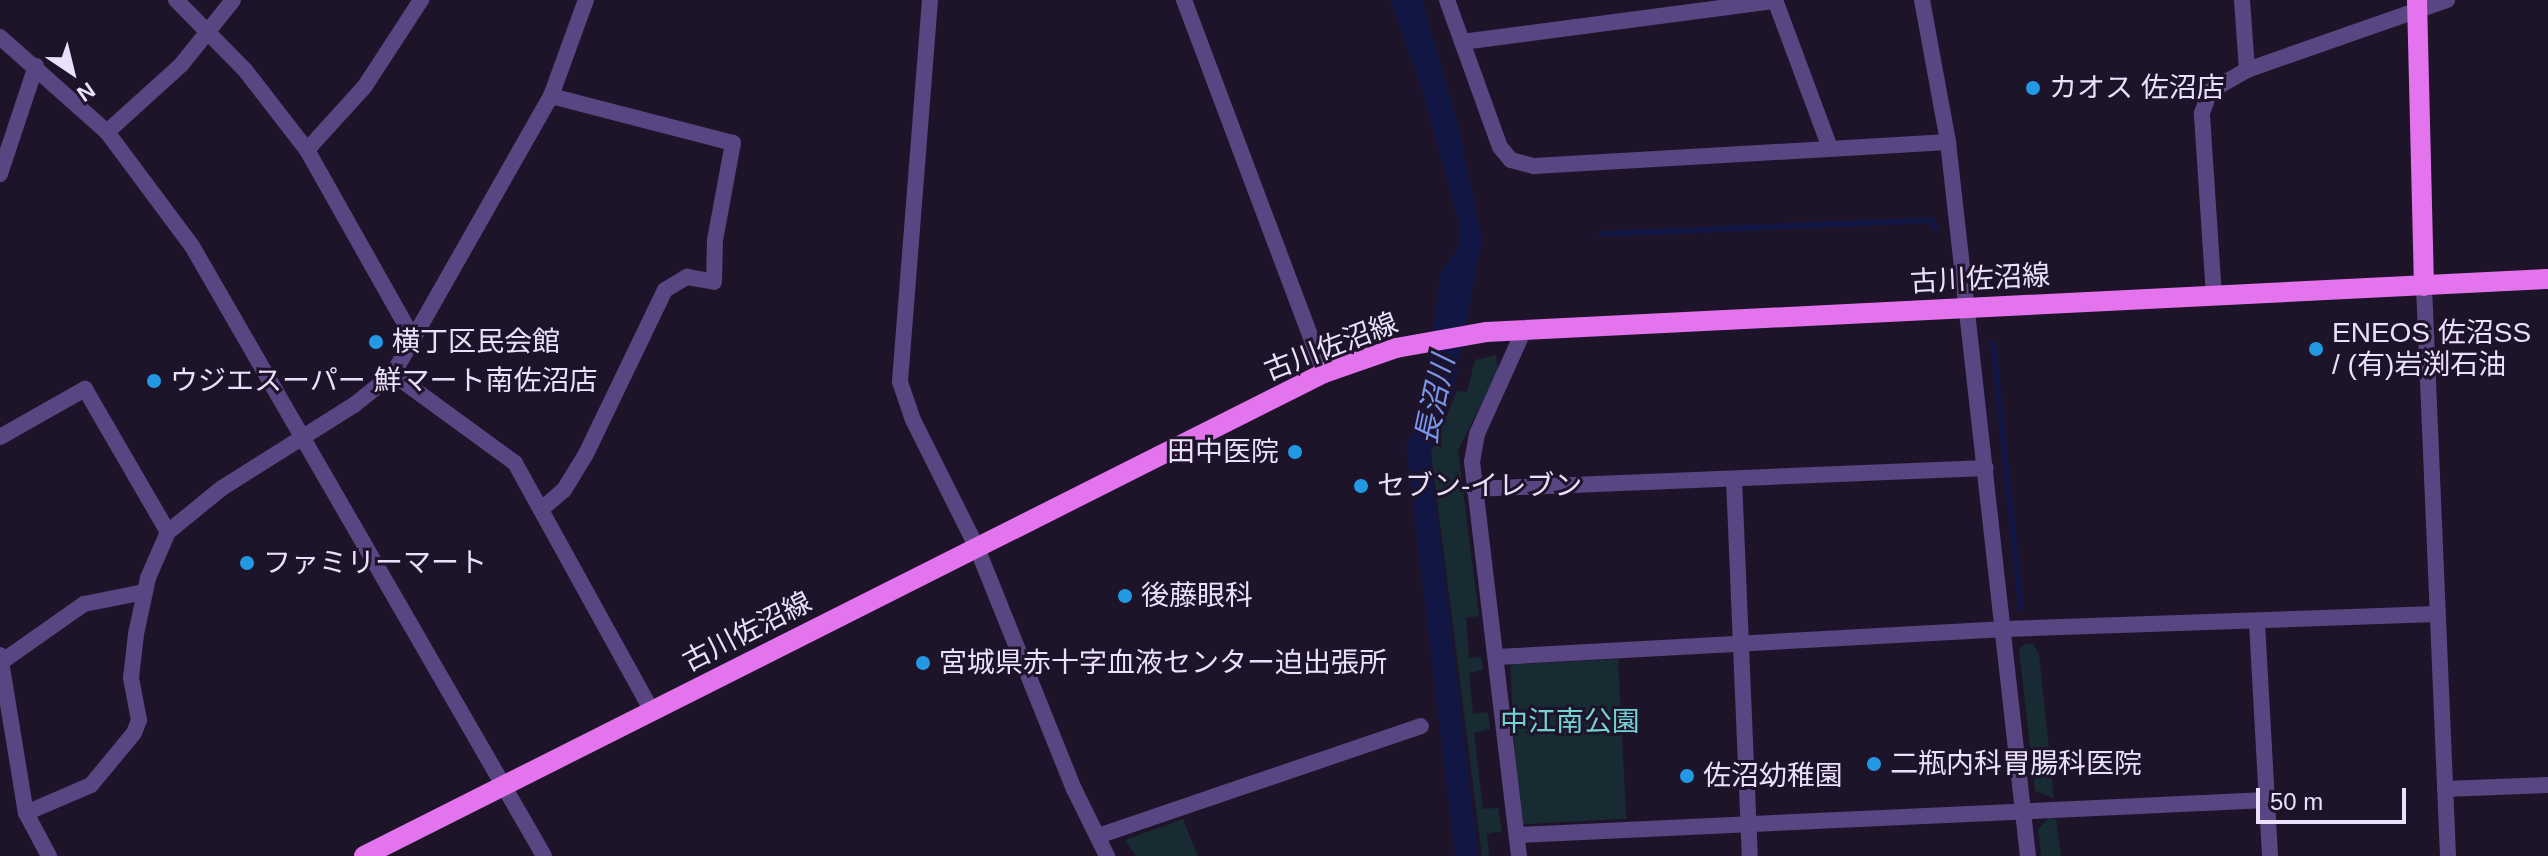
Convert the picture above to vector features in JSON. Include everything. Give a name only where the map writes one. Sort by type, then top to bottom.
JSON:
[{"type":"main road","points":[[2417,5],[2424,286]]},
{"type":"main road","name":"古川佐沼線","points":[[364,856],[1324,373],[1425,341],[1486,332],[2548,279]]},
{"type":"street","points":[[176,0],[210,32],[307,150],[413,338]]},
{"type":"street","points":[[107,132],[210,32],[233,0]]},
{"type":"street","points":[[307,150],[365,86],[421,0]]},
{"type":"street","points":[[26,813],[91,785],[134,733],[139,720],[131,678],[144,592],[168,532],[222,488],[303,437],[393,374],[551,96],[586,0]]},
{"type":"street","points":[[930,0],[900,382],[913,420],[977,548],[1107,856]]},
{"type":"street","points":[[1184,0],[1324,373]]},
{"type":"street","points":[[1447,0],[1500,147],[1511,160],[1534,166],[1948,142]]},
{"type":"street","points":[[1462,42],[1775,0],[1830,148]]},
{"type":"street","points":[[1922,0],[1948,142],[2006,629],[2028,856]]},
{"type":"street","points":[[2242,0],[2247,70]]},
{"type":"street","points":[[2214,296],[2202,104],[2217,85],[2247,70],[2417,5],[2447,0]]},
{"type":"street","points":[[0,37],[107,132],[192,246],[544,856]]},
{"type":"street","points":[[0,174],[36,66]]},
{"type":"street","points":[[543,508],[564,490],[586,454],[665,290],[687,277],[714,282],[715,240],[733,143],[551,96]]},
{"type":"street","points":[[2424,286],[2448,856]]},
{"type":"street","points":[[1519,856],[1474,489],[1477,434],[1524,330]]},
{"type":"street","points":[[393,374],[515,463],[543,508],[652,711]]},
{"type":"street","points":[[0,437],[85,389],[168,532]]},
{"type":"street","points":[[1474,489],[1986,468]]},
{"type":"street","points":[[1734,479],[1750,856]]},
{"type":"street","points":[[0,662],[84,604],[144,592]]},
{"type":"street","points":[[1497,657],[2006,629],[2257,623],[2437,614]]},
{"type":"street","points":[[2257,623],[2270,856]]},
{"type":"street","points":[[0,655],[6,735],[26,813],[49,856]]},
{"type":"street","points":[[1098,836],[1421,726]]},
{"type":"street","points":[[2445,789],[2548,785]]},
{"type":"street","points":[[1517,835],[2267,800]]},
{"type":"green space","points":[[1496,355],[1498,371],[1458,450],[1479,616],[1466,618],[1469,658],[1481,657],[1483,670],[1469,673],[1473,714],[1488,712],[1490,729],[1474,733],[1483,809],[1498,808],[1502,831],[1487,834],[1489,856],[1482,856],[1431,452],[1457,391],[1467,392],[1475,360]]},
{"type":"green space","points":[[2025,644],[2033,644],[2039,654],[2054,798],[2035,791],[2019,649]]},
{"type":"green space","name":"中江南公園","points":[[1618,659],[1626,819],[1519,824],[1510,665]]},
{"type":"green space","points":[[2049,818],[2056,819],[2061,856],[2041,856],[2038,829]]},
{"type":"green space","points":[[1183,819],[1198,856],[1136,856],[1125,840]]},
{"type":"water","name":"長沼川","points":[[1390,0],[1422,0],[1458,124],[1482,239],[1453,394],[1430,452],[1478,856],[1455,856],[1406,446],[1425,403],[1440,274],[1459,247],[1459,223],[1421,86]]},
{"type":"waterway","points":[[1601,234],[1930,220],[1936,228]]},
{"type":"waterway","points":[[1993,343],[2021,609]]},
{"type":"place","name":"カオス 佐沼店","points":[[2033,88]]},
{"type":"place","name":"横丁区民会館","points":[[376,342]]},
{"type":"place","name":"ENEOS 佐沼SS / (有)岩渕石油","points":[[2316,349]]},
{"type":"place","name":"ウジエスーパー 鮮マート南佐沼店","points":[[154,381]]},
{"type":"place","name":"田中医院","points":[[1295,452]]},
{"type":"place","name":"セブン-イレブン","points":[[1361,486]]},
{"type":"place","name":"ファミリーマート","points":[[247,563]]},
{"type":"place","name":"後藤眼科","points":[[1125,596]]},
{"type":"place","name":"宮城県赤十字血液センター迫出張所","points":[[923,663]]},
{"type":"place","name":"二瓶内科胃腸科医院","points":[[1874,764]]},
{"type":"place","name":"佐沼幼稚園","points":[[1687,776]]}]
